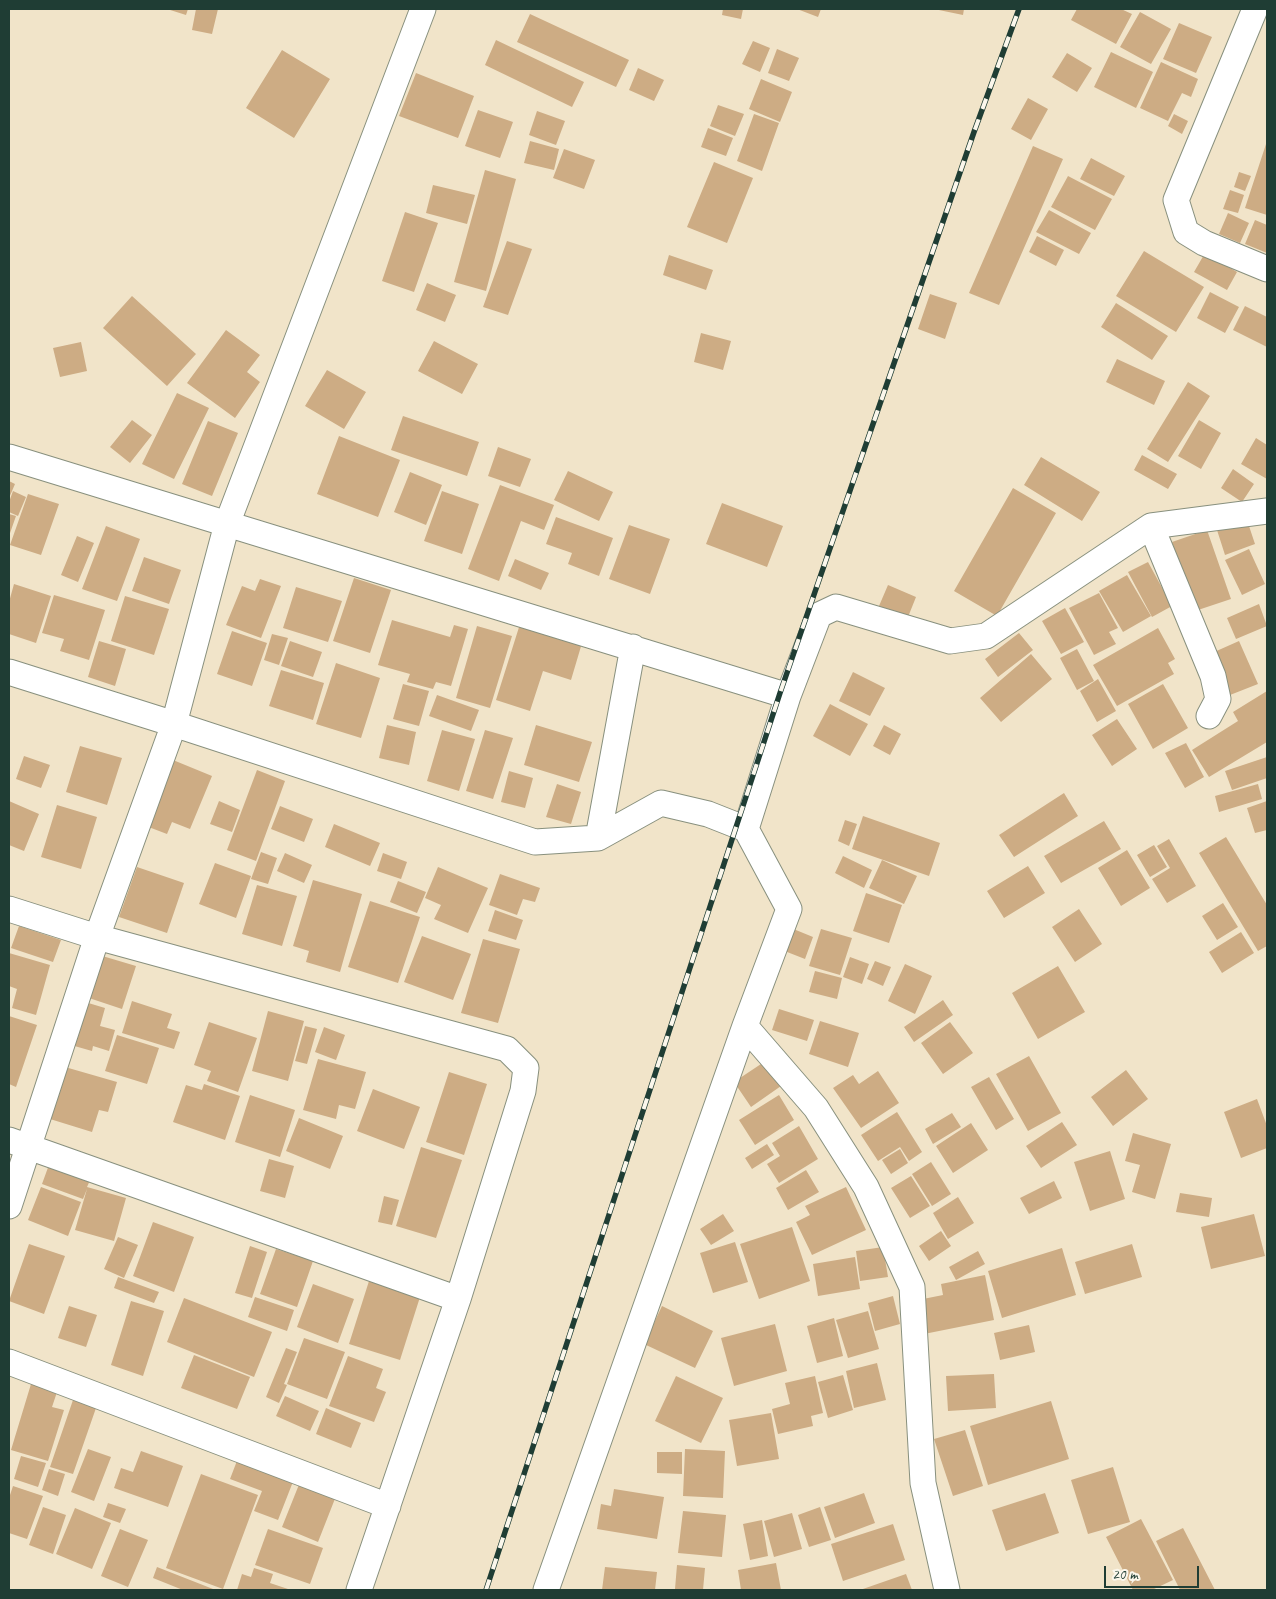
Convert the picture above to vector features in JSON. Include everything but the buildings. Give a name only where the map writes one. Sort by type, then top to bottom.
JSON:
[{"type":"street","points":[[9,1206],[18,1144],[97,937],[174,724],[227,524],[423,9]]},
{"type":"street","points":[[1256,9],[1176,200],[1186,232],[1204,243],[1267,269]]},
{"type":"street","points":[[9,458],[633,647],[788,696]]},
{"type":"street","points":[[746,829],[788,696],[819,615],[836,607],[950,641],[986,636],[1151,526],[1267,511]]},
{"type":"street","points":[[1151,526],[1213,676],[1218,698],[1210,716]]},
{"type":"street","points":[[598,838],[633,647]]},
{"type":"street","points":[[9,672],[535,842],[598,838],[661,803],[708,814],[746,829],[789,910],[745,1026],[546,1590]]},
{"type":"street","points":[[9,909],[97,937],[507,1050],[526,1068],[523,1091],[458,1299],[359,1590]]},
{"type":"street","points":[[745,1026],[816,1108],[866,1187],[912,1287],[923,1483],[947,1590]]},
{"type":"street","points":[[18,1144],[458,1299]]},
{"type":"street","points":[[9,1362],[388,1506]]},
{"type":"railway","points":[[486,1590],[780,693],[974,132],[1019,9]]}]
